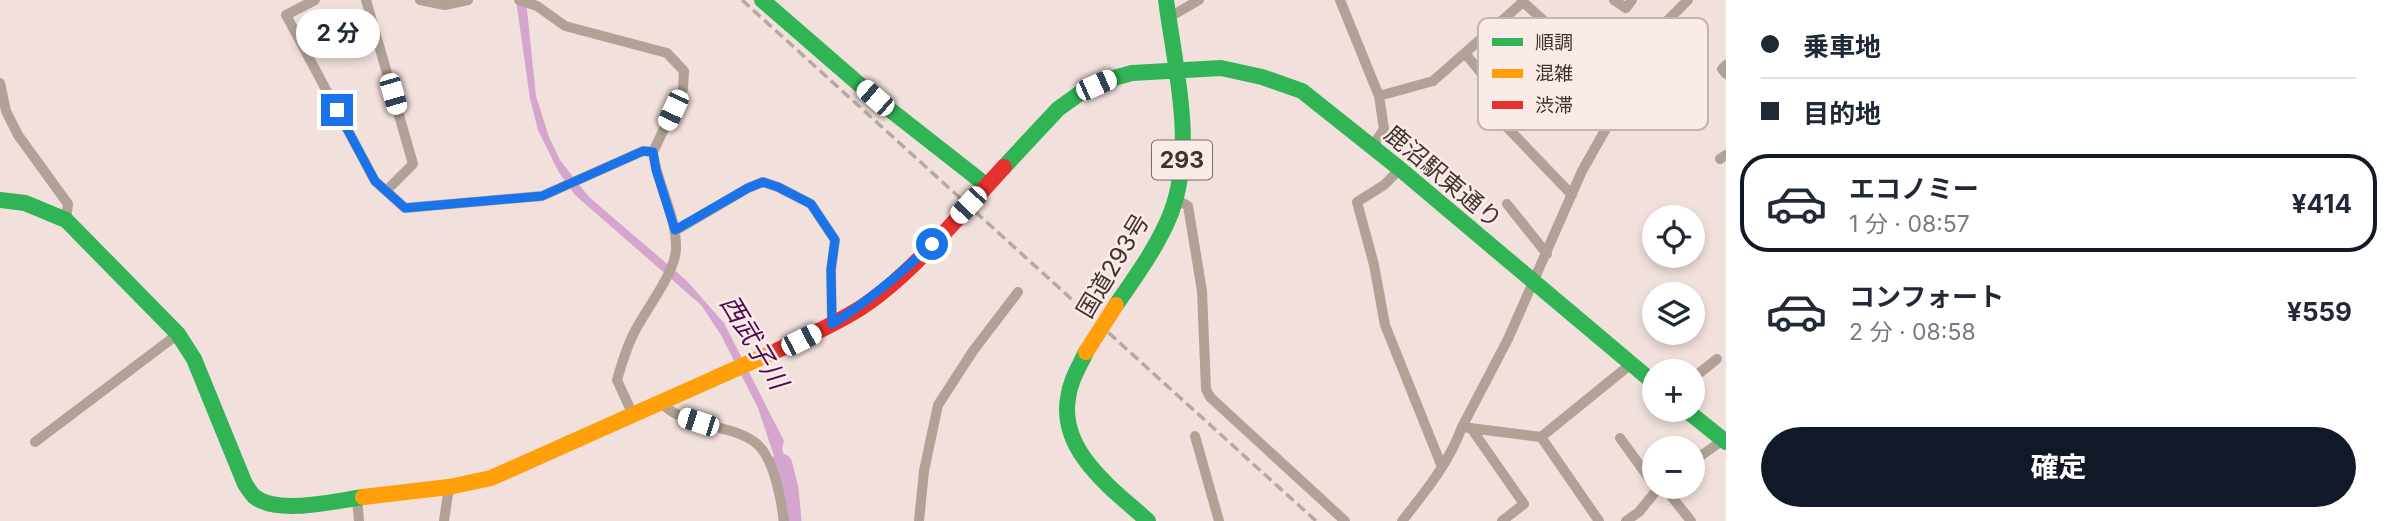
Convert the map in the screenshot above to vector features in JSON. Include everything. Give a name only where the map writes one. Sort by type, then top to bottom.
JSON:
[{"type":"main road","points":[[762,0],[875,98],[986,185]]},
{"type":"main road","name":"国道293号","points":[[1148,521],[1085,460],[1068,422],[1067,403],[1073,379],[1086,352],[1155,244],[1176,199],[1182,161],[1182,137],[1166,0]]},
{"type":"main road","name":"鹿沼駅東通り","points":[[66,220],[178,334],[194,359],[245,484],[254,497],[272,505],[357,498],[491,478],[832,324],[860,307],[897,278],[1058,109],[1083,91],[1110,79],[1174,69],[1221,68],[1262,77],[1302,91],[1400,169],[1642,373]]},
{"type":"main road","points":[[0,200],[25,203],[66,220]]},
{"type":"main road","points":[[1702,422],[1725,440]]},
{"type":"street","points":[[315,0],[286,15],[375,181],[405,208],[542,196],[643,151],[653,152]]},
{"type":"street","points":[[366,0],[414,164],[386,191]]},
{"type":"street","points":[[420,0],[445,5],[468,0]]},
{"type":"street","points":[[519,0],[537,6],[565,26],[667,53],[684,71],[683,89],[653,152],[675,230],[677,250],[664,283],[631,339],[617,380],[633,415]]},
{"type":"street","points":[[1168,18],[1199,0]]},
{"type":"street","points":[[1340,0],[1379,96],[1384,129],[1372,147]]},
{"type":"street","points":[[1614,0],[1626,8],[1632,0]]},
{"type":"street","points":[[1670,18],[1688,0]]},
{"type":"street","points":[[1503,18],[1522,1],[1541,18]]},
{"type":"street","points":[[1379,96],[1433,81],[1478,41]]},
{"type":"street","points":[[1465,53],[1478,69]]},
{"type":"street","points":[[1726,65],[1722,69],[1726,74]]},
{"type":"street","points":[[0,83],[6,111],[18,135],[68,204],[66,220]]},
{"type":"street","points":[[1510,130],[1572,195]]},
{"type":"street","points":[[1402,521],[1443,467],[1467,428],[1583,171],[1606,130]]},
{"type":"street","points":[[1400,169],[1384,185],[1357,202],[1374,265],[1385,325],[1443,467]]},
{"type":"street","points":[[675,230],[763,182],[811,204],[835,240],[831,270],[832,324]]},
{"type":"street","points":[[1176,199],[1188,205],[1198,255],[1206,389],[1210,397],[1345,521]]},
{"type":"street","points":[[1507,204],[1547,254]]},
{"type":"street","points":[[919,521],[924,471],[938,405],[973,351],[1018,292]]},
{"type":"street","points":[[35,442],[178,334]]},
{"type":"street","points":[[1705,368],[1717,359]]},
{"type":"street","points":[[1467,428],[1541,437],[1631,364]]},
{"type":"street","points":[[662,403],[673,414],[735,433],[758,445],[776,482],[785,521]]},
{"type":"street","points":[[1467,428],[1524,504],[1502,521]]},
{"type":"street","points":[[1195,436],[1219,521]]},
{"type":"street","points":[[1541,437],[1599,521]]},
{"type":"street","points":[[1620,438],[1642,466]]},
{"type":"street","points":[[1705,453],[1725,440]]},
{"type":"street","points":[[444,521],[449,486]]},
{"type":"street","points":[[357,498],[359,521]]},
{"type":"street","points":[[1626,521],[1639,512],[1649,499]]},
{"type":"street","points":[[1670,499],[1691,521]]},
{"type":"shaded area","points":[[516,0],[526,0],[536,96],[549,137],[560,160],[589,197],[687,281],[724,323],[784,441],[782,449],[799,521],[792,521],[789,501],[758,408],[721,335],[701,305],[575,195],[558,171],[538,130],[530,99]]},
{"type":"waterway","name":"西武子川","points":[[781,465],[787,489],[790,521]]},
{"type":"railway","points":[[742,0],[1316,521]]},
{"type":"traffic: fast","points":[[762,0],[875,98],[986,185]]},
{"type":"traffic: fast","points":[[1116,305],[1160,237],[1171,213],[1178,187],[1183,134],[1166,0]]},
{"type":"traffic: fast","points":[[1004,167],[1058,109],[1083,91],[1110,79],[1132,73],[1221,68],[1262,77],[1302,91],[1400,169],[1642,373]]},
{"type":"traffic: fast","points":[[0,200],[25,203],[66,220],[178,334],[194,359],[245,484],[255,497],[265,502],[292,506],[363,497]]},
{"type":"traffic: fast","points":[[1086,352],[1069,392],[1067,417],[1072,436],[1092,468],[1148,521]]},
{"type":"traffic: fast","points":[[1701,422],[1726,442]]},
{"type":"traffic: slow","points":[[1086,352],[1116,305]]},
{"type":"traffic: slow","points":[[363,497],[449,487],[491,478],[778,350]]},
{"type":"traffic: jam","points":[[778,350],[839,320],[878,296],[935,243],[1004,167]]},
{"type":"route","points":[[337,110],[375,181],[405,208],[542,196],[643,151],[653,152],[675,230],[748,188],[763,182],[778,187],[811,204],[835,240],[831,270],[832,324],[860,307],[897,278],[932,244]]}]
